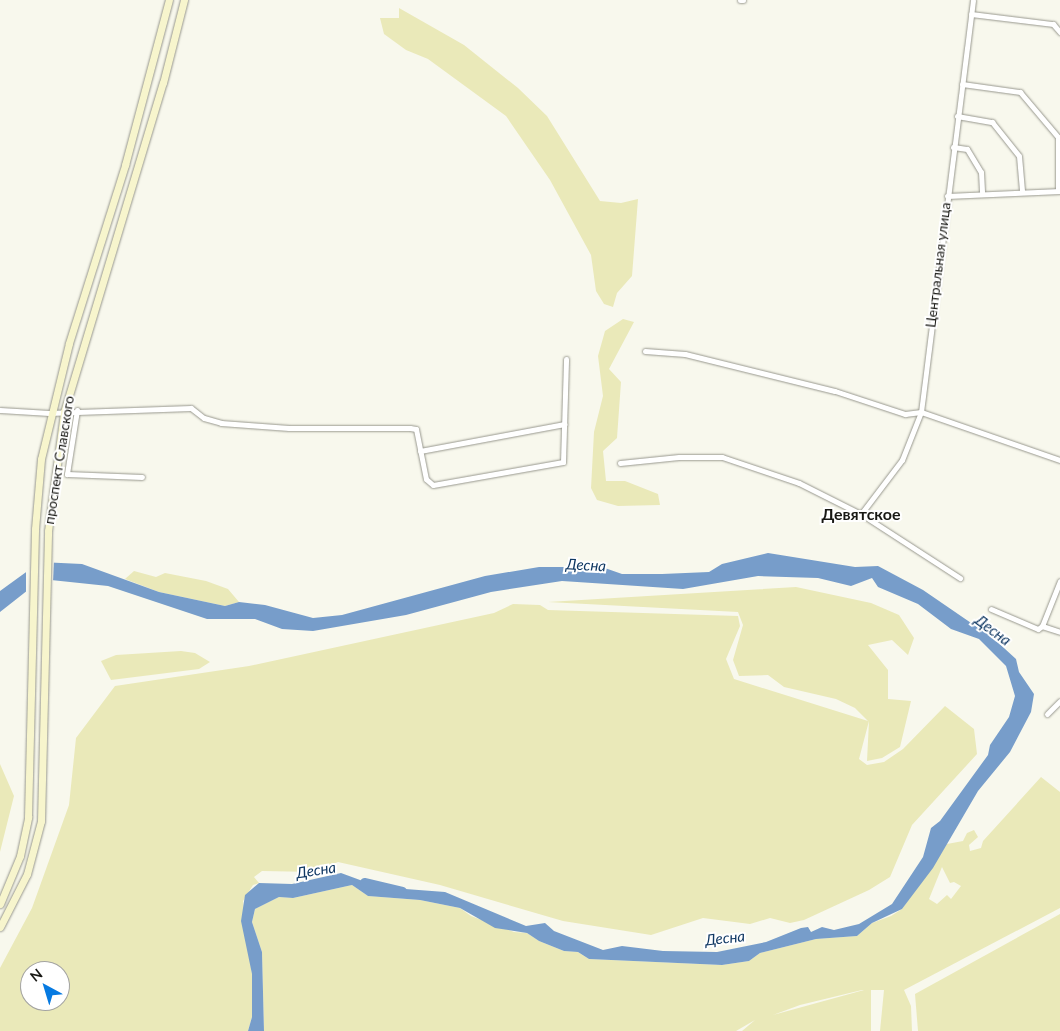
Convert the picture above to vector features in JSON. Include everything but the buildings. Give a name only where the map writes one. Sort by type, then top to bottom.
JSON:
[{"type":"main road","name":"проспект Славского","points":[[0,904],[18,863],[28,817],[35,529],[40,459],[49,414],[128,158],[169,0]]},
{"type":"main road","name":"проспект Славского","points":[[0,927],[27,874],[41,821],[48,531],[64,412],[173,49],[184,0]]},
{"type":"street","name":"Центральная улица","points":[[861,514],[902,460],[921,412],[973,0]]},
{"type":"street","points":[[971,14],[1053,24],[1060,32]]},
{"type":"street","points":[[947,196],[1059,191],[1058,137],[1020,92],[962,84]]},
{"type":"street","points":[[958,116],[992,122],[1019,156],[1022,192]]},
{"type":"street","points":[[953,147],[967,149],[981,172],[982,194]]},
{"type":"street","points":[[645,351],[685,354],[835,391],[905,414],[921,412],[1060,460]]},
{"type":"street","points":[[0,410],[49,414],[77,410],[191,408],[204,418],[220,423],[288,428],[416,429],[426,479],[433,485],[563,462],[566,359]]},
{"type":"street","points":[[77,410],[67,474],[142,478]]},
{"type":"street","points":[[420,450],[564,424]]},
{"type":"street","points":[[620,463],[679,457],[722,458],[799,483],[861,514],[960,578]]},
{"type":"street","points":[[991,609],[1038,629],[1042,626],[1060,581]]},
{"type":"street","points":[[1042,626],[1060,632]]},
{"type":"street","points":[[1047,714],[1060,701]]},
{"type":"green space","points":[[399,8],[464,45],[518,88],[547,116],[600,201],[621,203],[638,199],[632,276],[617,293],[613,307],[604,304],[596,291],[591,255],[550,180],[506,116],[428,59],[406,50],[384,34],[380,18],[399,18]]},
{"type":"green space","points":[[623,319],[634,322],[609,369],[621,382],[617,438],[603,451],[606,481],[625,481],[658,494],[660,505],[618,506],[597,500],[591,488],[594,432],[603,396],[598,356],[605,331]]},
{"type":"green space","points":[[134,571],[156,577],[165,573],[206,581],[228,589],[239,602],[225,606],[159,592],[125,579]]},
{"type":"green space","points":[[796,587],[871,603],[899,615],[914,638],[908,655],[892,640],[868,645],[888,670],[888,699],[911,701],[900,747],[882,758],[867,761],[869,721],[859,759],[867,765],[884,762],[903,749],[945,706],[974,729],[977,754],[912,825],[890,877],[869,890],[804,920],[790,923],[770,918],[750,924],[703,918],[651,935],[563,921],[440,885],[338,862],[315,872],[262,871],[254,877],[259,883],[253,885],[243,901],[252,974],[252,1017],[248,1031],[0,1031],[0,968],[32,908],[69,805],[76,738],[115,686],[249,666],[494,613],[513,604],[540,605],[548,610],[738,616],[740,626],[726,659],[734,679],[868,721],[855,708],[836,699],[784,687],[768,675],[739,676],[733,660],[743,625],[738,612],[548,602]]},
{"type":"green space","points":[[181,651],[195,653],[210,662],[199,669],[111,680],[101,661],[116,655]]},
{"type":"green space","points":[[0,764],[14,796],[0,852]]},
{"type":"green space","points":[[1041,777],[1060,792],[1060,908],[904,990],[911,1006],[912,1031],[880,1031],[884,990],[871,990],[871,1031],[742,1031],[755,1020],[736,1031],[264,1031],[262,952],[252,922],[255,909],[279,897],[293,898],[352,885],[368,896],[420,900],[460,908],[471,916],[514,932],[527,933],[539,941],[564,951],[578,952],[589,959],[722,965],[749,961],[760,953],[816,939],[857,936],[872,923],[891,916],[902,909],[947,844],[963,841],[967,833],[974,830],[978,837],[969,845],[970,851],[981,848],[983,841]],"holes":[[[942,867],[950,883],[954,882],[961,886],[951,899],[947,895],[937,904],[929,899]],[[864,990],[773,1015],[800,1005]]]},
{"type":"green space","points":[[1060,914],[1060,1031],[918,1031],[915,994]]},
{"type":"water","points":[[768,553],[855,567],[878,566],[923,590],[993,638],[1016,659],[1019,672],[1034,694],[1031,712],[1010,752],[978,791],[933,868],[902,909],[872,923],[857,936],[816,939],[760,953],[749,961],[722,965],[589,959],[578,952],[564,951],[539,941],[527,933],[495,928],[460,908],[420,900],[368,896],[352,885],[293,898],[279,897],[255,909],[252,922],[262,952],[264,1031],[248,1031],[252,1017],[252,974],[241,921],[245,895],[259,883],[292,884],[341,873],[379,887],[445,892],[526,926],[545,923],[554,931],[603,950],[622,946],[663,951],[717,952],[766,942],[801,928],[808,927],[811,932],[822,927],[834,930],[859,924],[892,904],[923,857],[931,828],[940,821],[988,755],[990,745],[1009,717],[1015,696],[1006,666],[979,639],[951,629],[918,604],[878,587],[872,578],[851,586],[818,578],[758,576],[683,589],[562,581],[491,592],[406,615],[313,631],[282,629],[255,619],[207,619],[108,586],[51,580],[28,590],[0,612],[0,591],[40,562],[82,564],[159,592],[225,606],[239,602],[265,605],[313,618],[342,615],[485,576],[539,567],[602,567],[622,574],[709,572],[722,564]]},
{"type":"pier","points":[[40,560],[54,560],[53,582],[26,595],[26,569]]},
{"type":"waterway","name":"Десна","points":[[364,882],[402,891]]},
{"type":"district","name":"Девятское","points":[[861,514]]}]
